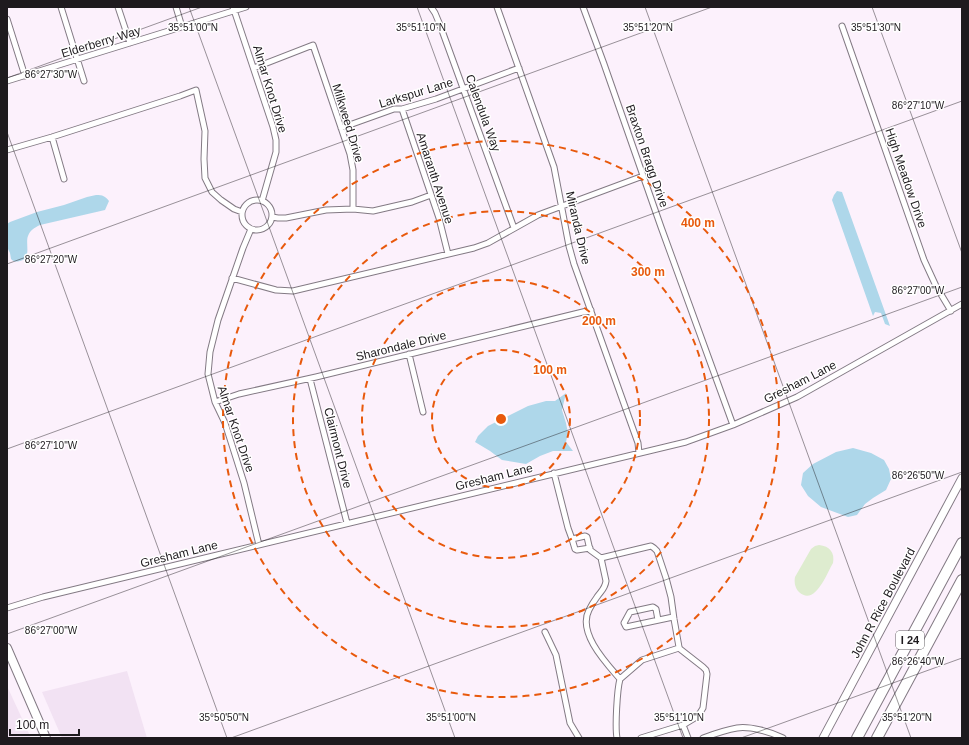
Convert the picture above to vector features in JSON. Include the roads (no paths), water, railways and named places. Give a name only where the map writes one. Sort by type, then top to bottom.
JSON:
[{"type":"highway","name":"I 24","points":[[857,738],[962,543]]},
{"type":"highway","name":"I 24","points":[[877,738],[962,580]]},
{"type":"main road","points":[[7,648],[46,738]]},
{"type":"street","points":[[61,7],[84,81]]},
{"type":"street","points":[[118,7],[130,43]]},
{"type":"street","points":[[176,7],[182,27]]},
{"type":"street","name":"Elderberry Way","points":[[7,82],[182,27],[233,9],[246,7]]},
{"type":"street","name":"Calendula Way","points":[[431,7],[440,25],[514,228]]},
{"type":"street","name":"Miranda Drive","points":[[497,7],[554,167],[569,246],[574,264],[638,443],[639,453]]},
{"type":"street","name":"Braxton Bragg Drive","points":[[583,7],[660,227],[733,425]]},
{"type":"street","name":"Almar Knot Drive","points":[[233,9],[273,127],[276,146],[275,157],[262,201]]},
{"type":"street","points":[[7,19],[25,76]]},
{"type":"street","name":"High Meadow Drive","points":[[842,26],[924,260],[936,286],[951,311]]},
{"type":"street","name":"Milkweed Drive","points":[[254,68],[312,44],[352,161],[353,209]]},
{"type":"street","name":"Larkspur Lane","points":[[341,128],[394,109],[402,110],[436,99],[519,68]]},
{"type":"street","points":[[7,150],[52,137],[196,90],[205,131],[205,178],[212,192],[221,200],[242,212]]},
{"type":"street","name":"Amaranth Avenue","points":[[402,110],[432,196],[448,254]]},
{"type":"street","points":[[52,137],[64,179]]},
{"type":"street","points":[[232,278],[276,290],[293,291],[474,248],[488,243],[538,215],[643,176]]},
{"type":"street","points":[[272,217],[286,218],[326,210],[353,209],[373,211],[432,196]]},
{"type":"street","points":[[253,200],[262,201],[270,208],[272,217],[265,228],[260,230],[251,229],[243,221],[242,212],[245,206],[253,200]]},
{"type":"street","name":"Almar Knot Drive","points":[[251,229],[218,320],[210,352],[208,374],[215,402],[226,423],[244,483],[259,545]]},
{"type":"street","name":"Gresham Lane","points":[[7,608],[43,597],[686,442],[733,425],[797,397],[962,304]]},
{"type":"street","name":"Sharondale Drive","points":[[215,402],[239,394],[310,379],[591,310]]},
{"type":"street","points":[[410,354],[423,412]]},
{"type":"street","name":"Clairmont Drive","points":[[310,379],[347,523]]},
{"type":"street","points":[[554,473],[575,549],[590,548]]},
{"type":"street","name":"John R Rice Boulevard","points":[[823,738],[962,478]]},
{"type":"street","points":[[572,539],[585,536],[587,537],[590,550],[601,558],[606,578],[606,585],[588,611],[586,621],[587,629],[601,658],[620,679]]},
{"type":"street","points":[[601,558],[651,546],[657,551],[671,597],[673,618],[679,648],[703,666],[707,674],[703,708],[698,716],[683,725],[641,738]]},
{"type":"street","points":[[658,620],[656,609],[653,607],[630,612],[624,623],[626,627],[673,618]]},
{"type":"street","points":[[545,632],[556,655],[570,723],[580,738]]},
{"type":"street","points":[[617,738],[617,703],[620,679],[642,660],[679,648]]},
{"type":"street","points":[[683,725],[688,738]]},
{"type":"street","points":[[703,738],[718,732],[738,728],[756,729],[778,735],[783,738]]},
{"type":"water","points":[[837,191],[842,192],[890,326],[885,324],[881,313],[875,312],[873,316],[832,200]]},
{"type":"water","points":[[96,195],[104,196],[109,201],[105,210],[40,225],[34,228],[27,239],[26,257],[17,262],[11,259],[7,247],[7,224],[37,212]]},
{"type":"water","points":[[566,393],[562,410],[568,433],[566,442],[573,451],[553,451],[526,464],[502,460],[475,442],[478,436],[488,426],[528,406],[546,401],[555,401]]},
{"type":"water","points":[[853,448],[871,453],[884,460],[889,469],[891,479],[886,490],[865,504],[857,515],[848,517],[821,507],[808,496],[801,485],[803,473],[813,464],[836,452]]}]
